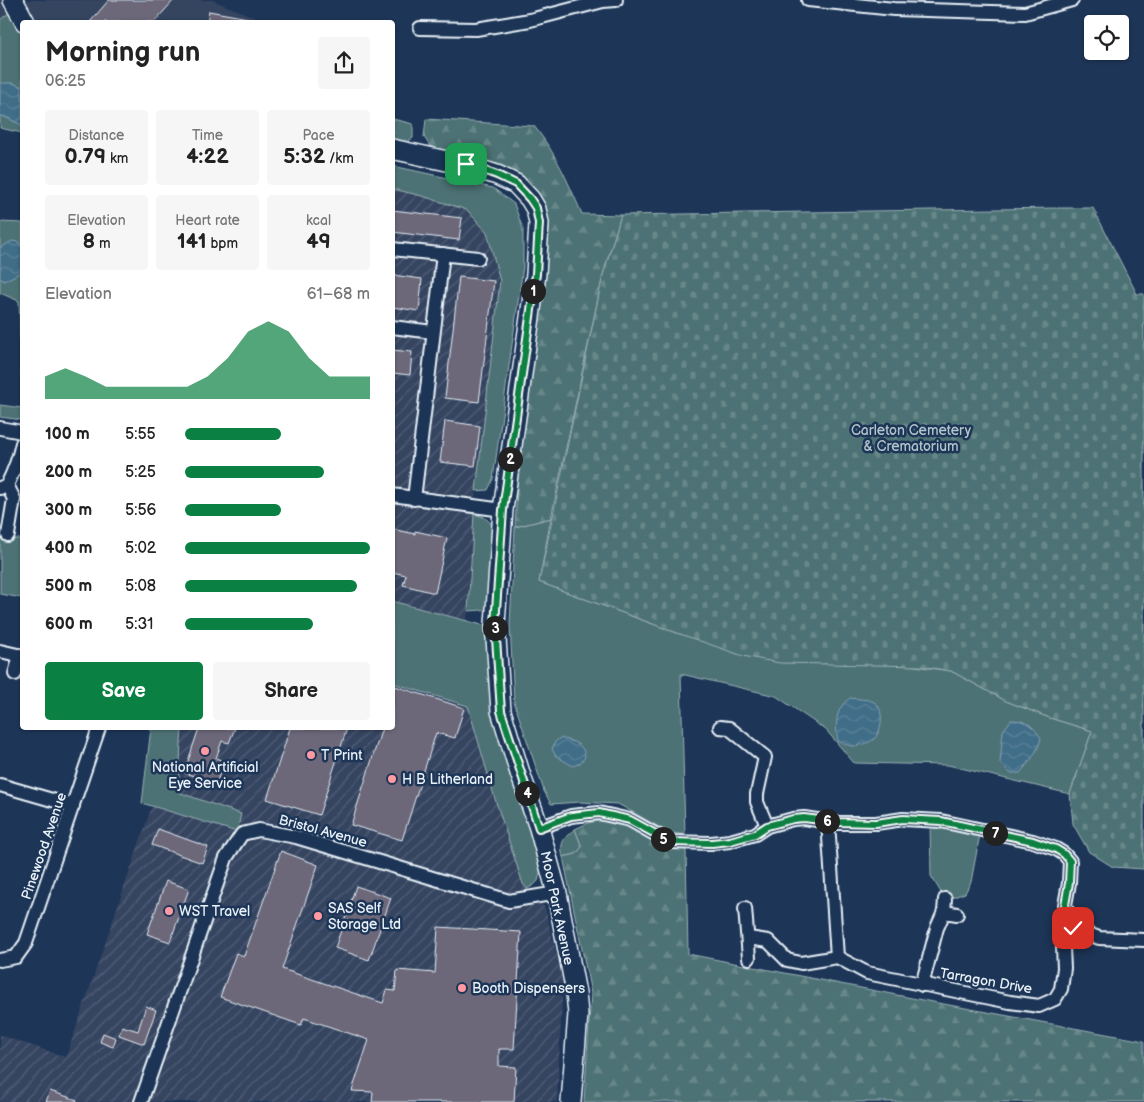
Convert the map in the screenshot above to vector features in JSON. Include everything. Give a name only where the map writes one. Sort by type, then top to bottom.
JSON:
[{"type":"street","points":[[13,0],[24,20]]},
{"type":"street","points":[[420,28],[476,29],[530,20],[603,1],[616,0]]},
{"type":"street","points":[[808,0],[894,9],[1025,13],[1072,0]]},
{"type":"street","name":"Moor Park Avenue","points":[[395,150],[466,164],[497,175],[516,184],[536,208],[539,228],[536,274],[503,510],[495,624],[501,711],[539,828],[557,893],[576,993],[578,1014],[571,1102]]},
{"type":"street","points":[[395,249],[478,258]]},
{"type":"street","points":[[414,499],[443,254]]},
{"type":"street","points":[[395,327],[433,332]]},
{"type":"street","points":[[0,428],[20,432]]},
{"type":"street","points":[[8,535],[14,499],[4,487],[16,467],[20,451]]},
{"type":"street","points":[[395,496],[503,510]]},
{"type":"street","points":[[0,651],[20,656]]},
{"type":"street","points":[[15,674],[20,659]]},
{"type":"street","points":[[720,727],[729,728],[770,755],[757,794],[757,802],[767,826]]},
{"type":"street","name":"Pinewood Avenue","points":[[0,960],[16,957],[26,944],[98,730]]},
{"type":"street","points":[[0,786],[73,806]]},
{"type":"street","points":[[539,828],[571,816],[599,813],[630,820],[670,842],[712,843],[730,841],[755,834],[767,826],[793,819],[804,818],[828,822],[876,823],[903,819],[941,821],[1033,841],[1056,849],[1070,861],[1065,905],[1073,928],[1099,938],[1144,940]]},
{"type":"street","points":[[748,938],[768,941],[786,960],[801,963],[837,958],[828,822]]},
{"type":"street","name":"Bristol Avenue","points":[[141,1102],[226,858],[242,834],[258,830],[296,837],[509,902],[557,893]]},
{"type":"street","points":[[922,984],[945,905],[958,914]]},
{"type":"street","points":[[745,908],[749,958]]},
{"type":"street","name":"Tarragon Drive","points":[[837,958],[867,973],[1010,1002],[1039,1006],[1055,999],[1061,989],[1064,973],[1063,948],[1073,928]]},
{"type":"shaded area","points":[[0,0],[212,0],[262,20],[20,20],[20,31],[0,20]]},
{"type":"shaded area","points":[[395,190],[468,210],[487,232],[500,281],[476,491],[467,621],[395,602]]},
{"type":"shaded area","points":[[395,684],[468,706],[494,796],[523,884],[545,908],[563,980],[557,1102],[0,1102],[0,1035],[66,1057],[152,806],[236,832],[241,814],[178,792],[182,730],[395,730]]},
{"type":"green space","points":[[10,12],[20,30],[20,133],[0,128],[0,20]]},
{"type":"green space","points":[[426,119],[534,126],[555,157],[582,214],[621,215],[603,275],[551,518],[515,527],[517,489],[512,453],[536,274],[529,197],[432,149],[424,137]]},
{"type":"green space","points":[[395,120],[413,124],[413,138],[404,144],[395,142]]},
{"type":"green space","points":[[395,166],[493,188],[514,204],[523,229],[523,267],[493,479],[488,490],[476,491],[500,281],[487,232],[467,210],[395,189]]},
{"type":"green space","name":"Carleton Cemetery & Crematorium","points":[[1093,208],[1137,294],[1144,294],[1144,869],[1113,867],[1089,852],[1073,824],[1070,794],[1092,731],[1050,718],[1006,701],[951,671],[921,666],[780,663],[743,656],[539,582],[603,275],[621,215]]},
{"type":"green space","points":[[0,222],[20,223],[20,333],[19,301],[0,293]]},
{"type":"green space","points":[[0,405],[20,408],[20,420],[0,417]]},
{"type":"green space","points":[[474,514],[484,517],[494,526],[489,606],[483,610],[468,611]]},
{"type":"green space","points":[[551,518],[539,582],[680,634],[951,671],[1006,701],[1050,718],[1092,731],[1070,794],[948,765],[854,763],[826,730],[776,696],[681,674],[685,835],[661,828],[618,804],[580,802],[551,804],[544,791],[514,702],[510,624],[515,527]]},
{"type":"green space","points":[[0,539],[20,539],[20,598],[0,594]]},
{"type":"green space","points":[[395,602],[486,626],[492,710],[536,842],[541,869],[538,881],[527,889],[523,884],[495,799],[468,706],[395,684]]},
{"type":"green space","points":[[151,730],[182,730],[178,792],[241,814],[237,832],[142,803]]},
{"type":"green space","points":[[602,820],[631,827],[663,847],[686,850],[688,954],[1144,1041],[1144,1102],[584,1102],[591,993],[563,857],[576,854],[582,847],[575,829],[588,823]]},
{"type":"green space","points":[[930,824],[980,834],[971,882],[965,893],[951,898],[942,894],[931,876]]},
{"type":"green space","points":[[575,829],[582,847],[576,854],[563,857],[563,841]]},
{"type":"water","points":[[0,83],[13,83],[20,86],[20,124],[0,115]]},
{"type":"water","points":[[12,241],[20,244],[20,272],[4,281],[0,278],[0,248]]},
{"type":"water","points":[[850,698],[874,702],[880,709],[881,725],[875,738],[861,745],[849,746],[838,741],[837,717],[841,707]]},
{"type":"water","points":[[1011,720],[1029,724],[1041,738],[1030,761],[1020,773],[1010,773],[1000,763],[1003,731]]},
{"type":"water","points":[[560,738],[577,743],[580,746],[585,757],[580,763],[573,766],[556,756],[552,749],[555,742]]},
{"type":"building","points":[[109,0],[174,0],[156,20],[92,20]]},
{"type":"building","points":[[209,11],[248,18],[248,20],[207,20]]},
{"type":"building","points":[[395,210],[462,218],[459,240],[395,232]]},
{"type":"building","points":[[395,275],[422,279],[419,311],[395,307]]},
{"type":"building","points":[[459,277],[494,281],[479,402],[445,398]]},
{"type":"building","points":[[395,350],[412,352],[410,375],[395,373]]},
{"type":"building","points":[[445,421],[480,426],[475,466],[440,462]]},
{"type":"building","points":[[395,530],[415,534],[415,531],[447,538],[435,593],[403,585],[406,575],[395,573]]},
{"type":"building","points":[[395,686],[464,708],[455,738],[436,733],[402,840],[351,825],[381,730],[395,730]]},
{"type":"building","name":"National Artificial Eye Service","points":[[198,730],[234,730],[229,743],[222,741],[216,758],[223,761],[217,783],[184,773]]},
{"type":"building","points":[[289,730],[346,730],[319,815],[267,799]]},
{"type":"building","points":[[158,829],[208,847],[202,863],[152,845]]},
{"type":"building","points":[[281,851],[318,865],[282,969],[383,1003],[387,990],[395,991],[397,970],[435,973],[438,927],[521,932],[514,1049],[499,1049],[499,1066],[516,1067],[514,1102],[372,1102],[373,1092],[352,1091],[369,1040],[304,1018],[301,1025],[220,997],[236,953],[244,956]]},
{"type":"building","points":[[166,881],[189,889],[170,942],[147,934]]},
{"type":"building","points":[[356,886],[391,898],[369,960],[335,948]]},
{"type":"building","points":[[146,1006],[156,1010],[144,1044],[119,1035],[122,1026],[138,1031]]},
{"type":"building","points":[[103,1033],[116,1038],[113,1047],[100,1042]]},
{"type":"building","points":[[50,1091],[77,1100],[76,1102],[46,1102]]},
{"type":"place","name":"National Artificial Eye Service","points":[[205,751]]},
{"type":"place","name":"T Print","points":[[311,755]]},
{"type":"place","name":"H B Litherland","points":[[392,779]]},
{"type":"place","name":"WST Travel","points":[[169,911]]},
{"type":"place","name":"SAS Self Storage Ltd","points":[[318,916]]},
{"type":"place","name":"Booth Dispensers","points":[[462,988]]},
{"type":"route","points":[[466,164],[516,184],[536,208],[539,223],[536,274],[503,510],[495,624],[501,711],[539,828],[571,816],[599,813],[630,820],[670,842],[712,843],[730,841],[755,834],[767,826],[804,818],[836,822],[876,823],[903,819],[954,823],[1033,841],[1056,849],[1064,854],[1070,861],[1065,905],[1073,928]]}]
